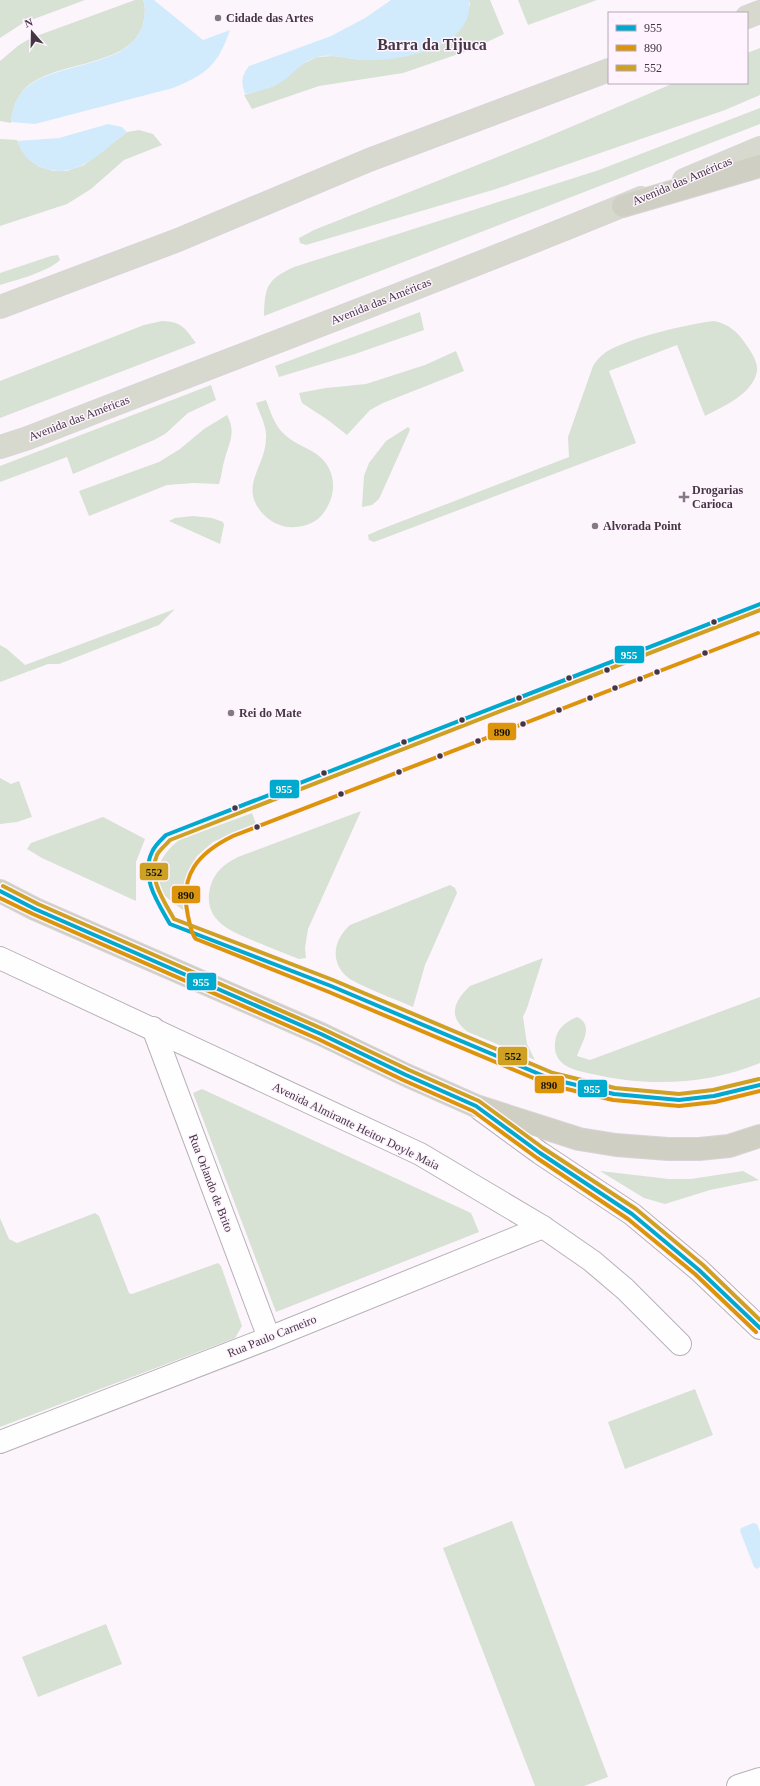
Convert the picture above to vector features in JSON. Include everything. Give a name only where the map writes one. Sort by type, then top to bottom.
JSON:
[{"type":"highway","points":[[748,17],[760,12]]},
{"type":"highway","points":[[0,307],[178,240],[369,160],[608,70]]},
{"type":"highway","name":"Avenida das Américas","points":[[0,447],[28,438],[207,368],[281,341],[623,206],[760,148]]},
{"type":"highway","points":[[623,206],[760,166]]},
{"type":"highway","points":[[0,891],[35,909],[321,1034],[406,1075],[476,1106],[578,1139],[616,1145],[668,1149],[699,1149],[728,1146],[760,1136]]},
{"type":"street","name":"Avenida Almirante Heitor Doyle Maia","points":[[0,958],[420,1154],[543,1227],[592,1261],[625,1289],[680,1344]]},
{"type":"street","name":"Rua Orlando de Brito","points":[[152,1028],[269,1338]]},
{"type":"street","points":[[476,1106],[540,1153],[632,1214],[699,1270],[760,1328]]},
{"type":"street","name":"Rua Paulo Carneiro","points":[[0,1442],[269,1338],[543,1227]]},
{"type":"street","points":[[738,1786],[760,1779]]},
{"type":"shaded area","points":[[0,0],[85,0],[23,23],[0,38]]},
{"type":"shaded area","points":[[135,0],[143,0],[145,15],[143,24],[135,39],[123,49],[106,57],[50,74],[34,81],[17,99],[11,123],[0,121],[0,61],[19,45],[31,38]]},
{"type":"shaded area","points":[[469,0],[490,0],[504,34],[470,50],[403,73],[319,86],[252,109],[244,95],[274,86],[302,64],[317,57],[334,56],[361,60],[415,53],[431,48],[453,38],[470,5]]},
{"type":"shaded area","points":[[518,0],[597,0],[528,25]]},
{"type":"shaded area","points":[[760,48],[760,95],[725,110],[496,189],[306,245],[300,243],[299,238],[314,230],[540,140],[672,84],[748,84],[748,53]]},
{"type":"shaded area","points":[[760,108],[760,124],[264,316],[265,298],[272,281],[294,267],[599,170]]},
{"type":"shaded area","points":[[139,130],[153,134],[162,145],[124,160],[91,189],[67,204],[0,226],[0,139],[17,140],[28,158],[38,166],[53,171],[67,171],[84,165],[127,132]]},
{"type":"shaded area","points":[[58,255],[60,260],[48,268],[32,275],[0,285],[0,273]]},
{"type":"shaded area","points":[[420,312],[424,330],[355,354],[279,377],[275,366]]},
{"type":"shaded area","points":[[162,321],[182,326],[196,343],[0,418],[0,381],[144,325]]},
{"type":"shaded area","points":[[714,321],[728,326],[739,335],[755,360],[757,371],[754,379],[744,393],[737,398],[705,416],[677,345],[609,371],[636,443],[374,542],[369,540],[368,535],[379,530],[569,457],[568,437],[593,366],[600,357],[606,352],[629,341],[688,325]]},
{"type":"shaded area","points":[[456,351],[464,371],[383,403],[370,410],[347,435],[328,420],[302,403],[299,393],[326,388],[366,384],[425,365]]},
{"type":"shaded area","points":[[211,385],[216,400],[188,413],[165,434],[154,440],[73,474],[67,457],[0,482],[0,466]]},
{"type":"shaded area","points":[[266,400],[274,421],[279,429],[289,439],[323,459],[328,466],[331,475],[333,492],[327,508],[318,519],[306,525],[297,527],[281,526],[264,515],[256,505],[253,495],[253,486],[265,448],[266,434],[256,403]]},
{"type":"shaded area","points":[[227,415],[232,432],[219,484],[194,483],[167,485],[89,516],[79,491],[159,462],[180,449],[204,429]]},
{"type":"shaded area","points":[[408,427],[410,429],[409,432],[379,499],[372,505],[362,507],[364,476],[369,463],[386,441]]},
{"type":"shaded area","points":[[193,516],[212,518],[223,522],[224,525],[220,544],[169,521],[175,518]]},
{"type":"shaded area","points":[[175,609],[159,625],[59,664],[48,664],[0,682],[0,645],[7,649],[25,665]]},
{"type":"shaded area","points":[[0,778],[11,784],[19,781],[32,817],[17,822],[0,824]]},
{"type":"shaded area","points":[[361,811],[308,929],[305,948],[306,958],[299,959],[240,935],[230,930],[215,918],[211,910],[209,900],[210,888],[214,877],[220,869],[228,863],[238,857]]},
{"type":"shaded area","points":[[252,813],[256,824],[213,842],[197,856],[186,877],[184,893],[186,909],[183,910],[163,894],[158,887],[157,872],[163,857],[173,845],[179,840]]},
{"type":"shaded area","points":[[103,817],[145,839],[136,862],[136,901],[42,858],[27,849],[31,843]]},
{"type":"shaded area","points":[[450,885],[455,888],[457,893],[425,965],[413,1007],[367,988],[346,976],[341,970],[337,963],[336,949],[341,936],[350,925]]},
{"type":"shaded area","points":[[543,958],[523,1017],[527,1044],[535,1060],[468,1032],[457,1021],[455,1009],[457,1003],[460,997],[470,986]]},
{"type":"shaded area","points":[[760,997],[760,1063],[719,1076],[677,1082],[634,1081],[613,1078],[566,1066],[557,1057],[555,1051],[555,1043],[559,1030],[569,1021],[577,1017],[582,1020],[586,1030],[584,1040],[577,1056],[590,1060]]},
{"type":"shaded area","points":[[202,1089],[471,1213],[479,1232],[276,1312],[193,1093]]},
{"type":"shaded area","points":[[600,1171],[669,1179],[691,1179],[743,1171],[759,1180],[710,1190],[665,1204],[644,1198]]},
{"type":"shaded area","points":[[95,1213],[99,1216],[129,1293],[132,1294],[218,1263],[221,1266],[242,1326],[235,1338],[0,1427],[0,1218],[9,1239],[17,1243]]},
{"type":"shaded area","points":[[695,1389],[713,1435],[625,1469],[608,1422]]},
{"type":"shaded area","points":[[512,1521],[608,1777],[584,1786],[535,1786],[443,1548]]},
{"type":"shaded area","points":[[106,1624],[122,1664],[38,1697],[22,1657]]},
{"type":"water","points":[[143,0],[154,0],[203,40],[230,30],[221,52],[210,67],[195,78],[173,88],[35,124],[11,122],[13,110],[18,98],[23,91],[36,81],[52,74],[107,57],[123,50],[136,39],[144,21],[145,9]]},
{"type":"water","points":[[391,0],[469,0],[468,17],[460,30],[447,41],[431,49],[413,55],[377,60],[362,60],[328,56],[317,57],[304,63],[287,78],[272,87],[245,94],[242,80],[244,73],[249,66],[331,36],[365,18]]},
{"type":"water","points":[[108,124],[122,127],[127,132],[88,162],[77,168],[66,171],[54,171],[33,163],[26,157],[17,141],[59,138]]},
{"type":"water","points":[[753,1523],[757,1524],[760,1532],[760,1567],[757,1569],[754,1567],[740,1531],[741,1528]]},
{"type":"transit line","name":"955","points":[[760,604],[166,835],[153,849],[149,861],[148,871],[152,890],[170,924],[331,986],[551,1079],[614,1094],[679,1100],[714,1096],[760,1085]]},
{"type":"transit line","name":"552","points":[[759,1079],[713,1090],[679,1094],[615,1088],[553,1073],[333,980],[174,919],[155,880],[154,863],[157,855],[170,840],[760,610]]},
{"type":"transit line","name":"890","points":[[758,633],[233,836],[210,850],[194,867],[189,877],[186,889],[186,901],[191,929],[196,939],[329,992],[550,1085],[613,1100],[679,1106],[715,1102],[760,1091]]},
{"type":"transit line","name":"552","points":[[3,886],[38,904],[323,1029],[479,1101],[543,1148],[636,1209],[703,1265],[760,1320]]},
{"type":"transit line","name":"955","points":[[0,891],[35,909],[321,1034],[406,1075],[476,1106],[540,1153],[632,1214],[699,1270],[760,1328]]},
{"type":"transit line","name":"890","points":[[0,898],[33,914],[318,1039],[403,1080],[473,1111],[537,1158],[628,1219],[695,1274],[756,1332]]},
{"type":"place","name":"Cidade das Artes","points":[[218,18]]},
{"type":"place","name":"Drogarias Carioca","points":[[684,497]]},
{"type":"place","name":"Alvorada Point","points":[[595,526]]},
{"type":"place","name":"Rei do Mate","points":[[231,713]]},
{"type":"district","name":"Barra da Tijuca","points":[[432,44]]}]
